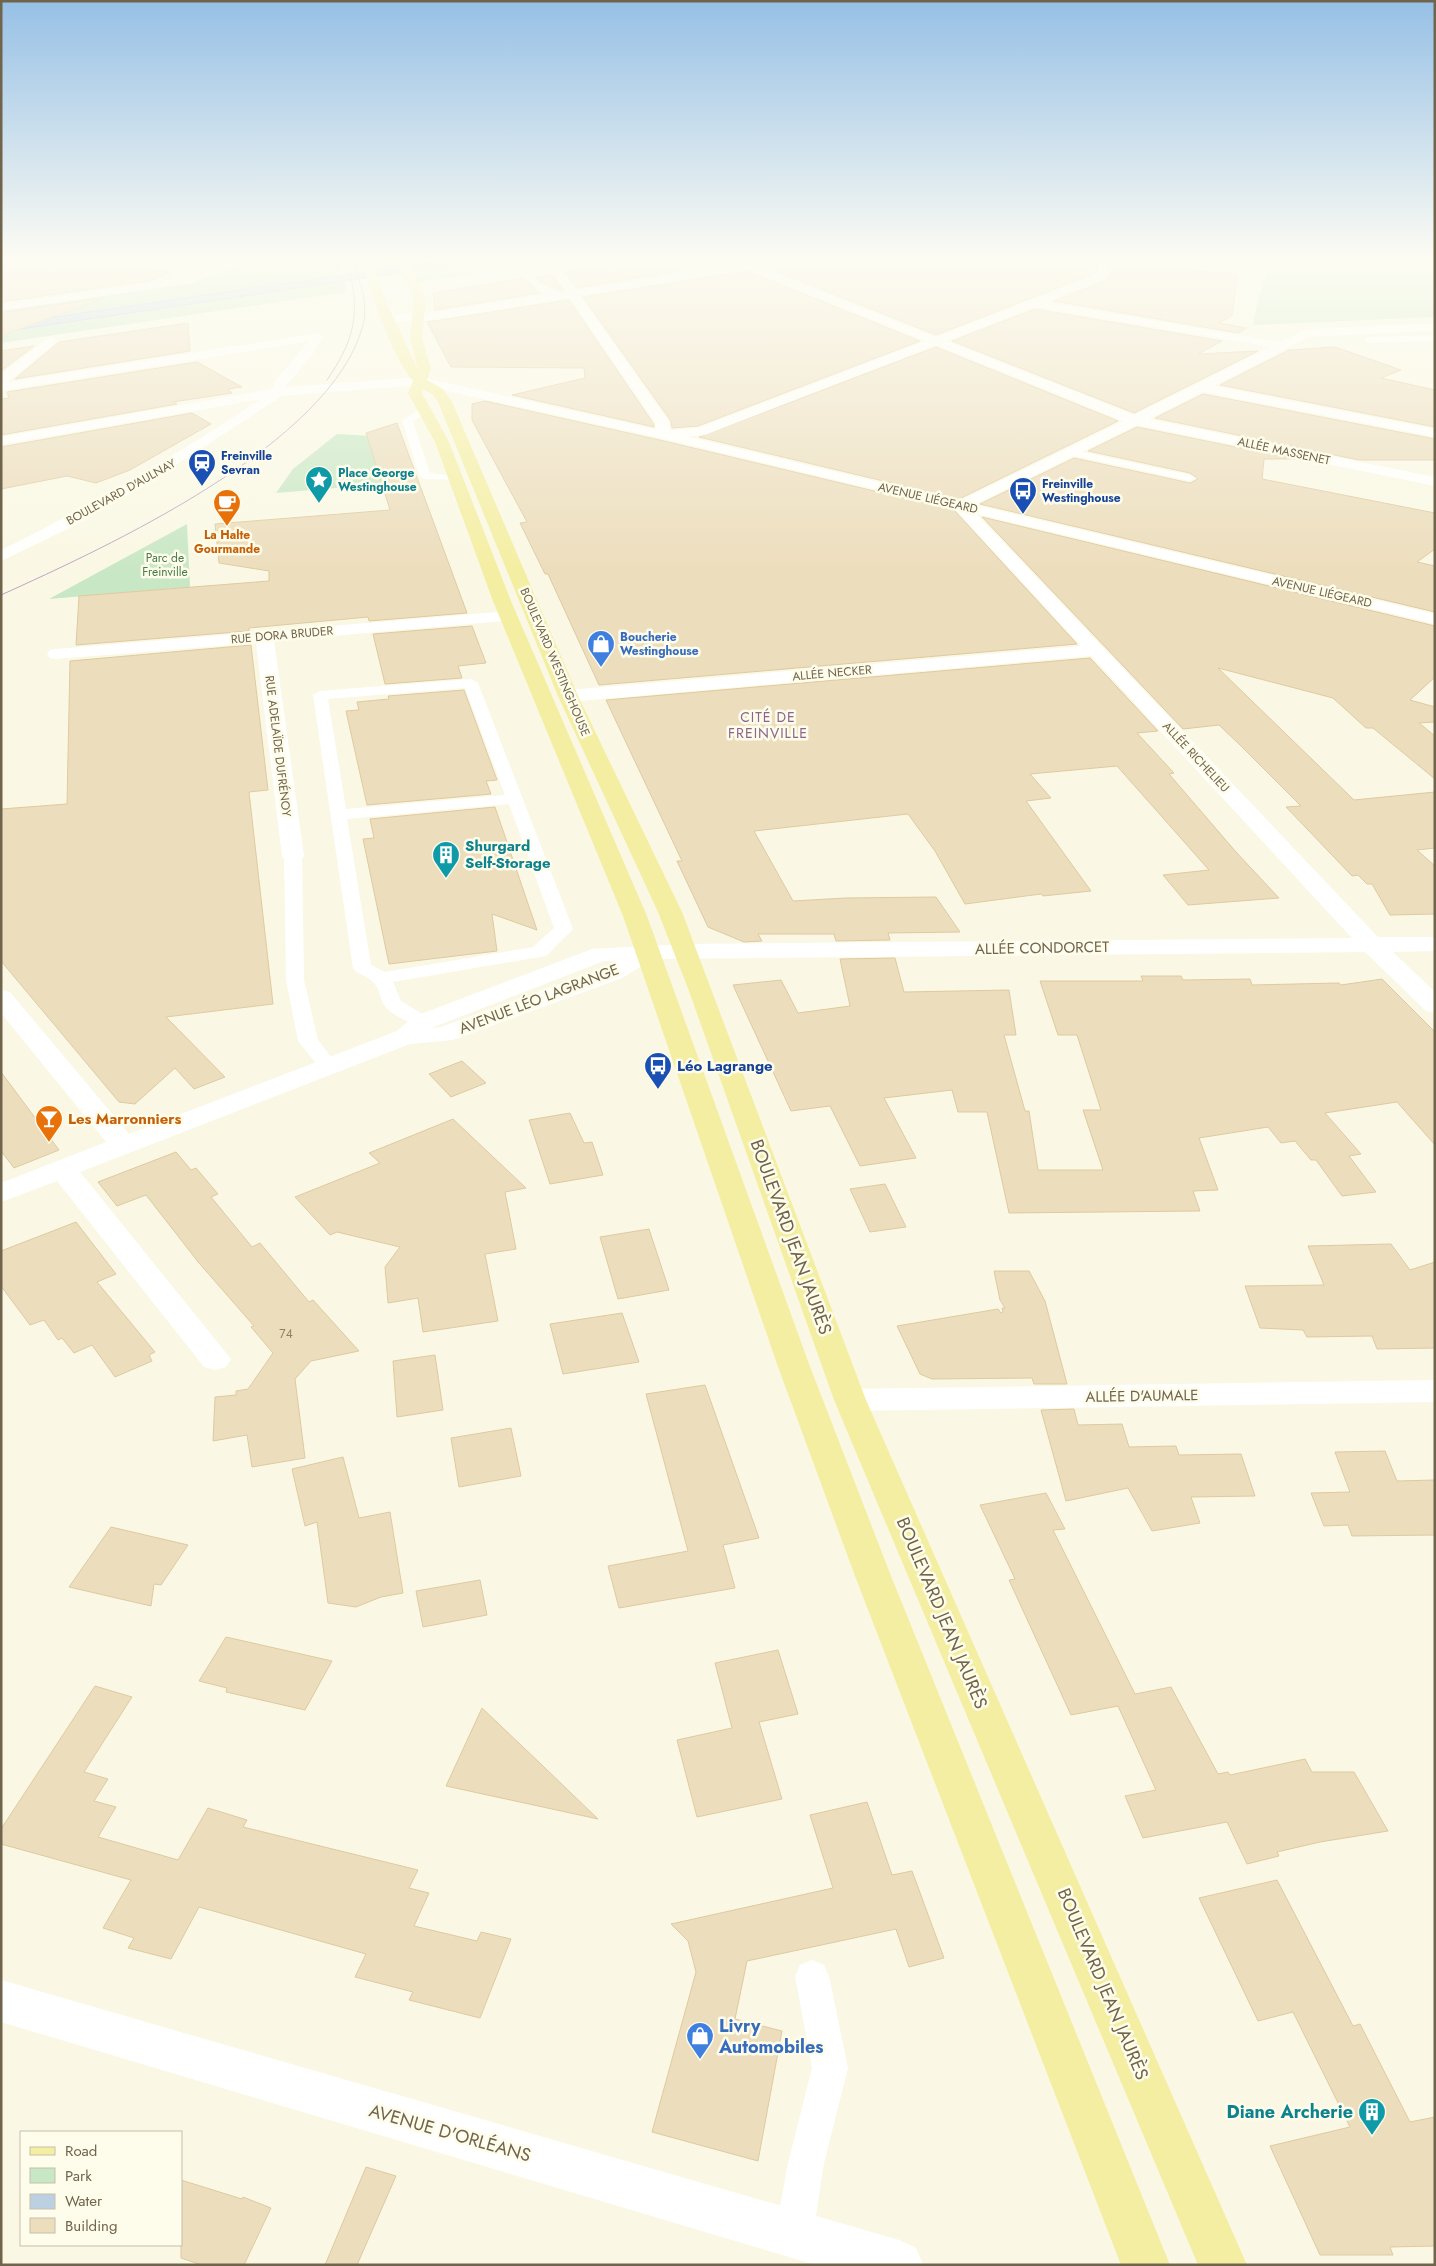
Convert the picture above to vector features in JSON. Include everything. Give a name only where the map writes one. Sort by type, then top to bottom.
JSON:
[{"type":"main road","name":"BOULEVARD WESTINGHOUSE","points":[[408,364],[420,381],[438,392],[445,402],[568,696],[666,904],[685,951]]},
{"type":"main road","name":"BOULEVARD WESTINGHOUSE","points":[[423,364],[424,369],[415,393],[442,442],[509,616],[648,952]]},
{"type":"main road","name":"BOULEVARD JEAN JAURÈS","points":[[685,951],[850,1400],[1223,2265]]},
{"type":"main road","points":[[648,952],[793,1364],[862,1549],[1146,2265]]},
{"type":"street","points":[[1,381],[23,364]]},
{"type":"street","name":"BOULEVARD D'AULNAY","points":[[1,387],[148,364]]},
{"type":"street","name":"BOULEVARD D'AULNAY","points":[[1,556],[139,484],[178,460],[278,392],[279,385],[298,364]]},
{"type":"street","points":[[622,364],[662,422],[664,436],[700,432],[877,364]]},
{"type":"street","name":"ALLÉE MASSENET","points":[[993,364],[1133,420],[1435,482]]},
{"type":"street","points":[[960,506],[1249,364]]},
{"type":"street","name":"AVENUE LIÉGEARD","points":[[1,441],[278,392],[420,381],[497,397],[1435,618]]},
{"type":"street","points":[[1200,388],[1435,433]]},
{"type":"street","points":[[1410,477],[1426,467]]},
{"type":"street","name":"ALLÉE RICHELIEU","points":[[960,506],[1372,945],[1435,1006]]},
{"type":"street","name":"RUE DORA BRUDER","points":[[56,654],[509,616]]},
{"type":"street","name":"RUE ADELAÏDE DUFRÉNOY","points":[[264,636],[293,856]]},
{"type":"street","name":"ALLÉE NECKER","points":[[568,696],[1097,650]]},
{"type":"street","name":"ALLÉE CONDORCET","points":[[648,952],[1435,944]]},
{"type":"street","name":"AVENUE LÉO LAGRANGE","points":[[1,1193],[329,1066],[414,1029],[444,1035],[613,973],[648,952]]},
{"type":"street","points":[[1,998],[124,1146]]},
{"type":"street","points":[[63,1170],[215,1359]]},
{"type":"street","name":"ALLÉE D'AUMALE","points":[[850,1400],[1435,1391]]},
{"type":"street","name":"AVENUE D'ORLÉANS","points":[[1,2001],[899,2265]]},
{"type":"lane","points":[[425,410],[407,420],[425,476],[455,478]]},
{"type":"lane","points":[[1069,452],[1190,478]]},
{"type":"lane","points":[[471,683],[564,929],[539,952],[382,978],[362,968],[338,815],[320,695],[471,683]]},
{"type":"lane","points":[[338,815],[514,799]]},
{"type":"lane","points":[[293,856],[295,980],[308,1041],[329,1066]]},
{"type":"lane","points":[[382,978],[393,1004],[414,1029]]},
{"type":"lane","points":[[794,2234],[806,2163],[830,2068],[812,1976]]},
{"type":"green space","points":[[337,434],[372,436],[385,484],[276,493],[293,469]]},
{"type":"green space","name":"Parc de Freinville","points":[[187,524],[190,587],[49,599]]},
{"type":"building","points":[[1,364],[11,364],[1,371]]},
{"type":"building","points":[[33,364],[110,364],[15,379]]},
{"type":"building","points":[[186,364],[200,364],[242,387],[228,389],[232,393],[173,402],[177,404],[1,435],[1,399],[9,398],[7,392]]},
{"type":"building","points":[[449,364],[613,364],[654,427],[512,395],[585,378],[584,368],[451,367]]},
{"type":"building","points":[[630,364],[861,364],[698,426],[672,428],[671,421]]},
{"type":"building","points":[[892,364],[977,364],[1118,421],[959,499],[699,437]]},
{"type":"building","points":[[1009,364],[1233,364],[1134,413]]},
{"type":"building","points":[[1262,364],[1383,364],[1401,370],[1381,378],[1435,390],[1435,427],[1220,385]]},
{"type":"building","points":[[1203,394],[1435,439],[1435,460],[1359,460],[1155,418]]},
{"type":"building","points":[[485,401],[664,441],[954,510],[1077,644],[599,685],[548,574],[545,574],[520,523],[527,522],[472,420],[472,404]]},
{"type":"building","points":[[192,413],[211,424],[130,470],[96,483],[67,476],[1,489],[1,447]]},
{"type":"building","points":[[397,423],[467,613],[369,621],[368,617],[249,628],[249,631],[76,645],[79,596],[269,581],[269,571],[219,563],[215,524],[390,510],[366,433]]},
{"type":"building","points":[[1137,427],[1295,459],[1264,459],[1262,479],[1435,513],[1435,549],[1417,562],[1435,566],[1435,612],[980,504],[1074,458],[1190,483],[1198,479],[1190,473],[1088,451]]},
{"type":"building","points":[[982,517],[1435,626],[1435,677],[1410,700],[1435,707],[1435,722],[1419,723],[1435,736],[1435,779],[1373,728],[1366,728],[1333,698],[1218,668],[1354,800],[1435,792],[1435,848],[1417,850],[1435,866],[1435,914],[1390,915],[1372,884],[1367,884],[1358,875],[1352,876],[1286,807],[1301,806],[1240,745],[1219,725],[1183,729]]},
{"type":"building","points":[[472,626],[486,663],[458,666],[462,678],[385,684],[373,634]]},
{"type":"building","points":[[251,645],[268,790],[249,792],[273,1004],[166,1017],[225,1077],[194,1089],[175,1068],[135,1104],[119,1102],[1,961],[1,809],[67,804],[70,661]]},
{"type":"building","points":[[1090,658],[1158,731],[1137,733],[1174,773],[1169,774],[1236,852],[1279,898],[1188,905],[1163,875],[1209,870],[1117,766],[1030,774],[1051,798],[1026,801],[1091,891],[1043,896],[1041,894],[965,904],[935,851],[908,814],[754,831],[793,901],[845,898],[936,897],[960,932],[888,933],[890,940],[836,941],[834,934],[758,934],[762,941],[744,942],[708,927],[677,861],[682,861],[606,700]]},
{"type":"building","name":"Shurgard Self-Storage","points":[[464,690],[497,780],[486,781],[491,794],[367,805],[346,711],[359,710],[357,702],[389,699],[388,696]]},
{"type":"building","name":"Shurgard Self-Storage","points":[[495,807],[537,930],[492,914],[497,951],[389,964],[363,839],[374,838],[370,819]]},
{"type":"building","points":[[895,958],[904,992],[1009,990],[1016,1035],[1004,1035],[1025,1111],[1029,1111],[1038,1170],[1103,1170],[1083,1110],[1101,1110],[1077,1035],[1058,1035],[1040,981],[1143,981],[1141,976],[1181,976],[1183,980],[1250,979],[1252,985],[1339,983],[1341,985],[1382,979],[1435,1032],[1435,1145],[1397,1102],[1325,1113],[1361,1154],[1349,1156],[1376,1192],[1342,1196],[1316,1160],[1311,1160],[1295,1141],[1281,1143],[1268,1127],[1199,1138],[1218,1190],[1193,1191],[1200,1211],[1009,1213],[987,1112],[958,1112],[952,1090],[884,1098],[916,1158],[860,1166],[830,1106],[791,1111],[733,985],[781,980],[798,1013],[850,1006],[840,959]]},
{"type":"building","points":[[462,1061],[486,1083],[451,1097],[429,1074]]},
{"type":"building","points":[[1,1072],[59,1150],[14,1168],[1,1151]]},
{"type":"building","points":[[570,1113],[584,1143],[592,1142],[603,1175],[550,1184],[529,1120]]},
{"type":"building","points":[[453,1119],[526,1188],[505,1192],[516,1249],[485,1254],[498,1321],[423,1332],[418,1298],[388,1303],[385,1267],[400,1247],[337,1232],[330,1235],[295,1197],[380,1163],[369,1153]]},
{"type":"building","points":[[176,1152],[191,1170],[196,1168],[218,1194],[211,1197],[252,1247],[260,1243],[309,1302],[313,1300],[359,1351],[311,1361],[295,1379],[305,1458],[252,1467],[247,1435],[213,1441],[215,1397],[236,1395],[236,1391],[248,1389],[273,1353],[251,1327],[254,1326],[199,1263],[146,1195],[117,1206],[98,1182]]},
{"type":"building","points":[[885,1184],[906,1227],[870,1232],[850,1189]]},
{"type":"building","points":[[76,1222],[116,1274],[97,1282],[155,1352],[149,1355],[152,1361],[115,1377],[92,1345],[74,1353],[62,1338],[58,1340],[44,1320],[30,1325],[1,1286],[1,1251]]},
{"type":"building","points":[[649,1229],[669,1290],[618,1299],[600,1237]]},
{"type":"building","points":[[1391,1244],[1410,1270],[1435,1262],[1435,1348],[1377,1349],[1372,1336],[1307,1337],[1303,1330],[1260,1328],[1245,1286],[1324,1285],[1308,1246]]},
{"type":"building","points":[[994,1271],[1029,1271],[1045,1301],[1067,1384],[1034,1384],[1032,1378],[932,1379],[920,1374],[897,1326],[998,1309],[1001,1313],[1003,1312],[1002,1308],[1005,1308],[1000,1300]]},
{"type":"building","points":[[622,1313],[639,1362],[563,1374],[550,1324]]},
{"type":"building","points":[[435,1355],[443,1410],[397,1417],[393,1361]]},
{"type":"building","points":[[705,1385],[759,1538],[723,1545],[735,1588],[619,1608],[608,1566],[688,1551],[646,1394]]},
{"type":"building","points":[[1074,1409],[1078,1425],[1122,1424],[1129,1447],[1176,1446],[1179,1455],[1241,1454],[1255,1496],[1191,1497],[1200,1523],[1152,1531],[1128,1488],[1066,1501],[1041,1410]]},
{"type":"building","points":[[511,1428],[521,1476],[459,1487],[451,1438]]},
{"type":"building","points":[[1385,1451],[1397,1481],[1435,1480],[1435,1535],[1352,1536],[1348,1525],[1324,1526],[1311,1493],[1350,1492],[1335,1452]]},
{"type":"building","points":[[343,1457],[359,1518],[390,1512],[403,1593],[381,1597],[356,1607],[328,1603],[317,1522],[305,1526],[292,1469]]},
{"type":"building","points":[[1046,1493],[1065,1529],[1053,1530],[1135,1694],[1171,1687],[1218,1774],[1228,1772],[1230,1775],[1305,1759],[1312,1772],[1354,1772],[1388,1831],[1320,1842],[1277,1852],[1279,1856],[1247,1864],[1227,1822],[1143,1838],[1125,1796],[1156,1790],[1118,1706],[1071,1715],[1009,1580],[1015,1579],[980,1505]]},
{"type":"building","points":[[111,1527],[188,1545],[161,1585],[154,1584],[151,1606],[69,1587]]},
{"type":"building","points":[[480,1580],[487,1615],[423,1627],[416,1591]]},
{"type":"building","points":[[226,1637],[332,1661],[305,1710],[226,1692],[227,1688],[199,1681]]},
{"type":"building","points":[[778,1650],[798,1714],[759,1722],[782,1799],[697,1817],[677,1740],[732,1728],[715,1663]]},
{"type":"building","points":[[95,1686],[132,1697],[84,1772],[108,1779],[94,1801],[116,1807],[98,1837],[178,1860],[208,1808],[247,1820],[243,1827],[418,1870],[409,1888],[429,1893],[414,1926],[477,1941],[481,1932],[511,1939],[480,2018],[409,2000],[413,1992],[355,1977],[366,1954],[199,1907],[171,1959],[128,1948],[134,1938],[103,1928],[131,1880],[1,1844],[1,1829]]},
{"type":"building","points":[[482,1708],[543,1766],[598,1819],[446,1786]]},
{"type":"building","points":[[867,1802],[892,1875],[912,1871],[944,1958],[909,1967],[896,1929],[747,1961],[735,2019],[782,2031],[758,2161],[652,2132],[696,1972],[688,1941],[671,1924],[833,1888],[810,1815]]},
{"type":"building","name":"Diane Archerie","points":[[1277,1880],[1353,2026],[1360,2024],[1410,2122],[1435,2117],[1435,2246],[1390,2247],[1393,2255],[1320,2255],[1270,2146],[1350,2127],[1293,2012],[1258,2021],[1199,1898]]},
{"type":"building","points":[[366,2167],[396,2176],[357,2265],[325,2265]]},
{"type":"building","points":[[182,2180],[242,2199],[243,2197],[271,2208],[244,2265],[202,2265],[181,2258]]},
{"type":"tram line","points":[[327,380],[337,364]]},
{"type":"tram line","points":[[1,595],[98,549],[154,520],[210,487],[263,450],[308,411],[345,364]]},
{"type":"place","name":"Freinville Sevran","points":[[202,487]]},
{"type":"place","name":"Place George Westinghouse","points":[[319,504]]},
{"type":"place","name":"Freinville Westinghouse","points":[[1023,515]]},
{"type":"place","name":"La Halte Gourmande","points":[[227,527]]},
{"type":"place","name":"Boucherie Westinghouse","points":[[601,668]]},
{"type":"place","name":"Shurgard Self-Storage","points":[[446,879]]},
{"type":"place","name":"Léo Lagrange","points":[[658,1090]]},
{"type":"place","name":"Les Marronniers","points":[[49,1143]]},
{"type":"place","name":"Livry Automobiles","points":[[700,2060]]},
{"type":"place","name":"Diane Archerie","points":[[1372,2136]]},
{"type":"district","name":"CITÉ DE FREINVILLE","points":[[768,726]]}]
